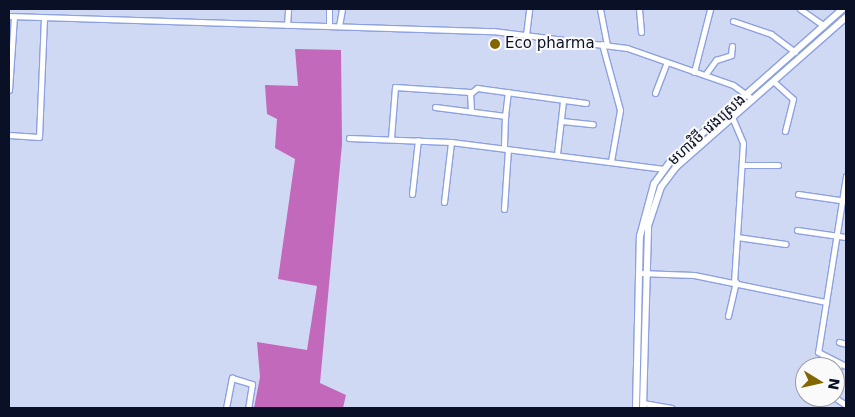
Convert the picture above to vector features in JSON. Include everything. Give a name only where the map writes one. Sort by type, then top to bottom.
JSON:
[{"type":"main road","name":"មហាវិថី វេងស្រេង","points":[[643,406],[643,213],[664,169],[843,9]]},
{"type":"main road","name":"មហាវិថី វេងស្រេង","points":[[636,408],[642,273],[648,226],[661,187],[676,167],[846,16]]},
{"type":"street","points":[[287,25],[288,9]]},
{"type":"street","points":[[329,9],[329,26]]},
{"type":"street","points":[[339,26],[342,9]]},
{"type":"street","points":[[526,36],[529,9]]},
{"type":"street","points":[[600,9],[605,45],[620,110],[611,161]]},
{"type":"street","points":[[639,9],[641,32]]},
{"type":"street","points":[[694,72],[710,9]]},
{"type":"street","points":[[800,9],[824,26]]},
{"type":"street","points":[[9,90],[11,16],[44,19],[339,26],[526,36],[605,45],[667,62],[705,75],[747,93],[752,100]]},
{"type":"street","points":[[9,135],[39,137],[44,19]]},
{"type":"street","points":[[733,21],[771,34],[795,52]]},
{"type":"street","points":[[705,75],[716,60],[731,55],[732,46]]},
{"type":"street","points":[[655,93],[667,62]]},
{"type":"street","points":[[773,81],[794,99],[785,130]]},
{"type":"street","points":[[391,138],[394,88],[471,93],[477,88],[586,103]]},
{"type":"street","points":[[504,209],[506,148],[504,116],[508,92]]},
{"type":"street","points":[[471,93],[471,110]]},
{"type":"street","points":[[557,154],[564,101]]},
{"type":"street","points":[[435,107],[471,110],[504,116]]},
{"type":"street","points":[[728,316],[735,281],[743,165],[742,137],[732,117]]},
{"type":"street","points":[[562,121],[593,124]]},
{"type":"street","points":[[349,138],[391,138],[451,142],[664,169]]},
{"type":"street","points":[[412,194],[418,140]]},
{"type":"street","points":[[444,202],[451,142]]},
{"type":"street","points":[[743,165],[778,165]]},
{"type":"street","points":[[826,357],[818,352],[836,236],[844,200],[846,176]]},
{"type":"street","points":[[798,194],[844,200]]},
{"type":"street","points":[[797,230],[846,237]]},
{"type":"street","points":[[738,237],[785,244]]},
{"type":"street","points":[[642,273],[735,281],[826,302]]},
{"type":"street","points":[[839,342],[846,344]]},
{"type":"street","points":[[226,408],[232,378],[252,384],[248,408]]},
{"type":"street","points":[[643,406],[672,408]]},
{"type":"shaded area","points":[[295,49],[341,50],[342,144],[320,383],[346,395],[343,408],[254,408],[260,377],[257,342],[307,350],[317,286],[278,279],[295,159],[275,148],[277,119],[267,114],[265,85],[298,86]]},
{"type":"place","name":"Eco pharma","points":[[495,44]]}]
